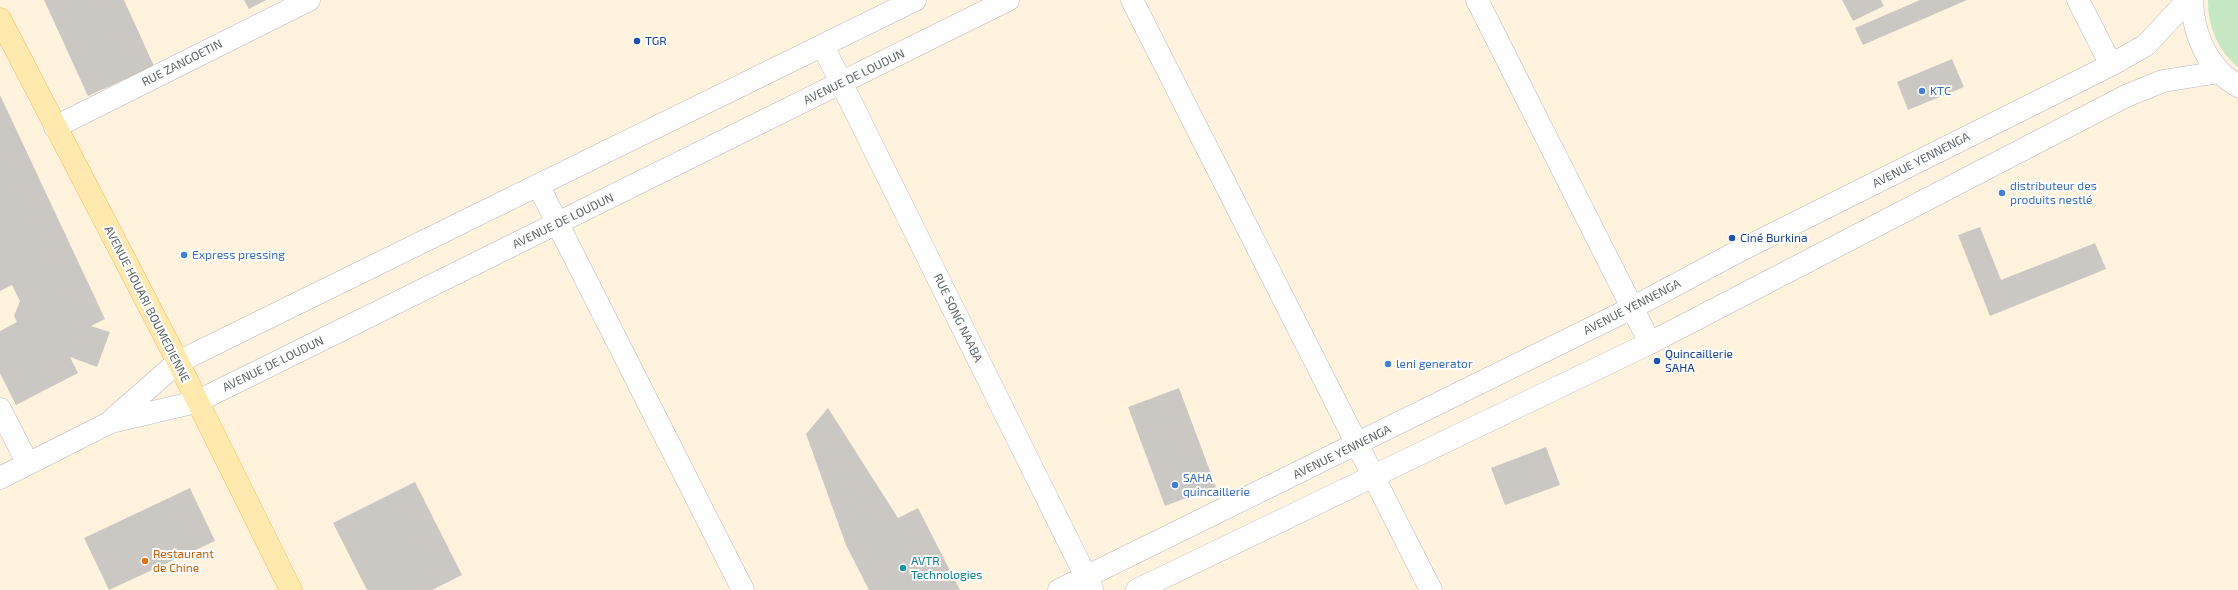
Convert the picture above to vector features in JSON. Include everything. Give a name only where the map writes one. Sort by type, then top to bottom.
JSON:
[{"type":"main road","name":"AVENUE HOUARI BOUMEDIENNE","points":[[0,19],[54,127],[178,362],[196,402],[291,590]]},
{"type":"street","name":"RUE ZANGOETIN","points":[[54,127],[309,0]]},
{"type":"street","name":"AVENUE DE LOUDUN","points":[[111,422],[178,362],[915,0]]},
{"type":"street","name":"AVENUE DE LOUDUN","points":[[0,478],[111,422],[196,402],[1008,0]]},
{"type":"street","points":[[1132,0],[1431,590]]},
{"type":"street","points":[[1477,0],[1650,343]]},
{"type":"street","points":[[2078,0],[2111,65]]},
{"type":"street","name":"AVENUE YENNENGA","points":[[1059,590],[1090,583],[1357,444],[1632,308],[1746,248],[2111,65],[2146,45],[2188,0]]},
{"type":"street","points":[[2192,0],[2195,29],[2201,45],[2220,72],[2238,86]]},
{"type":"street","name":"RUE SONG NAABA","points":[[823,46],[1090,583]]},
{"type":"street","points":[[1137,590],[1650,343],[2126,96],[2163,81],[2220,72]]},
{"type":"street","points":[[538,185],[743,590]]},
{"type":"street","points":[[0,409],[28,464]]},
{"type":"shaded area","points":[[0,0],[2238,0],[2238,590],[0,590]]},
{"type":"green space","points":[[2208,0],[2238,0],[2238,67],[2224,53],[2215,37],[2208,10]]},
{"type":"building","points":[[44,0],[124,0],[154,66],[88,96]]},
{"type":"building","points":[[244,0],[266,0],[249,9]]},
{"type":"building","points":[[1842,0],[1881,0],[1884,6],[1853,21]]},
{"type":"building","points":[[1920,0],[1967,0],[1863,45],[1855,28]]},
{"type":"building","points":[[1952,59],[1964,87],[1908,110],[1897,82]]},
{"type":"building","points":[[0,95],[105,319],[91,326],[110,332],[97,367],[70,357],[78,373],[16,405],[0,373],[0,331],[17,322],[14,316],[20,301],[12,285],[0,291]]},
{"type":"building","points":[[1980,227],[2001,280],[2095,243],[2106,269],[1990,316],[1958,235]]},
{"type":"building","points":[[1179,388],[1216,487],[1165,506],[1128,407]]},
{"type":"building","points":[[828,408],[898,518],[918,508],[960,590],[869,590],[846,545],[806,434]]},
{"type":"building","points":[[1546,447],[1560,485],[1505,505],[1491,468]]},
{"type":"building","points":[[415,482],[462,575],[432,590],[367,590],[333,523]]},
{"type":"building","points":[[190,488],[215,541],[109,590],[84,538]]},
{"type":"place","name":"TGR","points":[[637,41]]},
{"type":"place","name":"KTC","points":[[1922,91]]},
{"type":"place","name":"distributeur des produits nestlé","points":[[2002,193]]},
{"type":"place","name":"Ciné Burkina","points":[[1732,238]]},
{"type":"place","name":"Express pressing","points":[[184,255]]},
{"type":"place","name":"Quincaillerie SAHA","points":[[1657,361]]},
{"type":"place","name":"leni generator","points":[[1388,364]]},
{"type":"place","name":"SAHA quincaillerie","points":[[1175,485]]},
{"type":"place","name":"Restaurant de Chine","points":[[145,561]]},
{"type":"place","name":"AVTR Technologies","points":[[903,568]]}]
